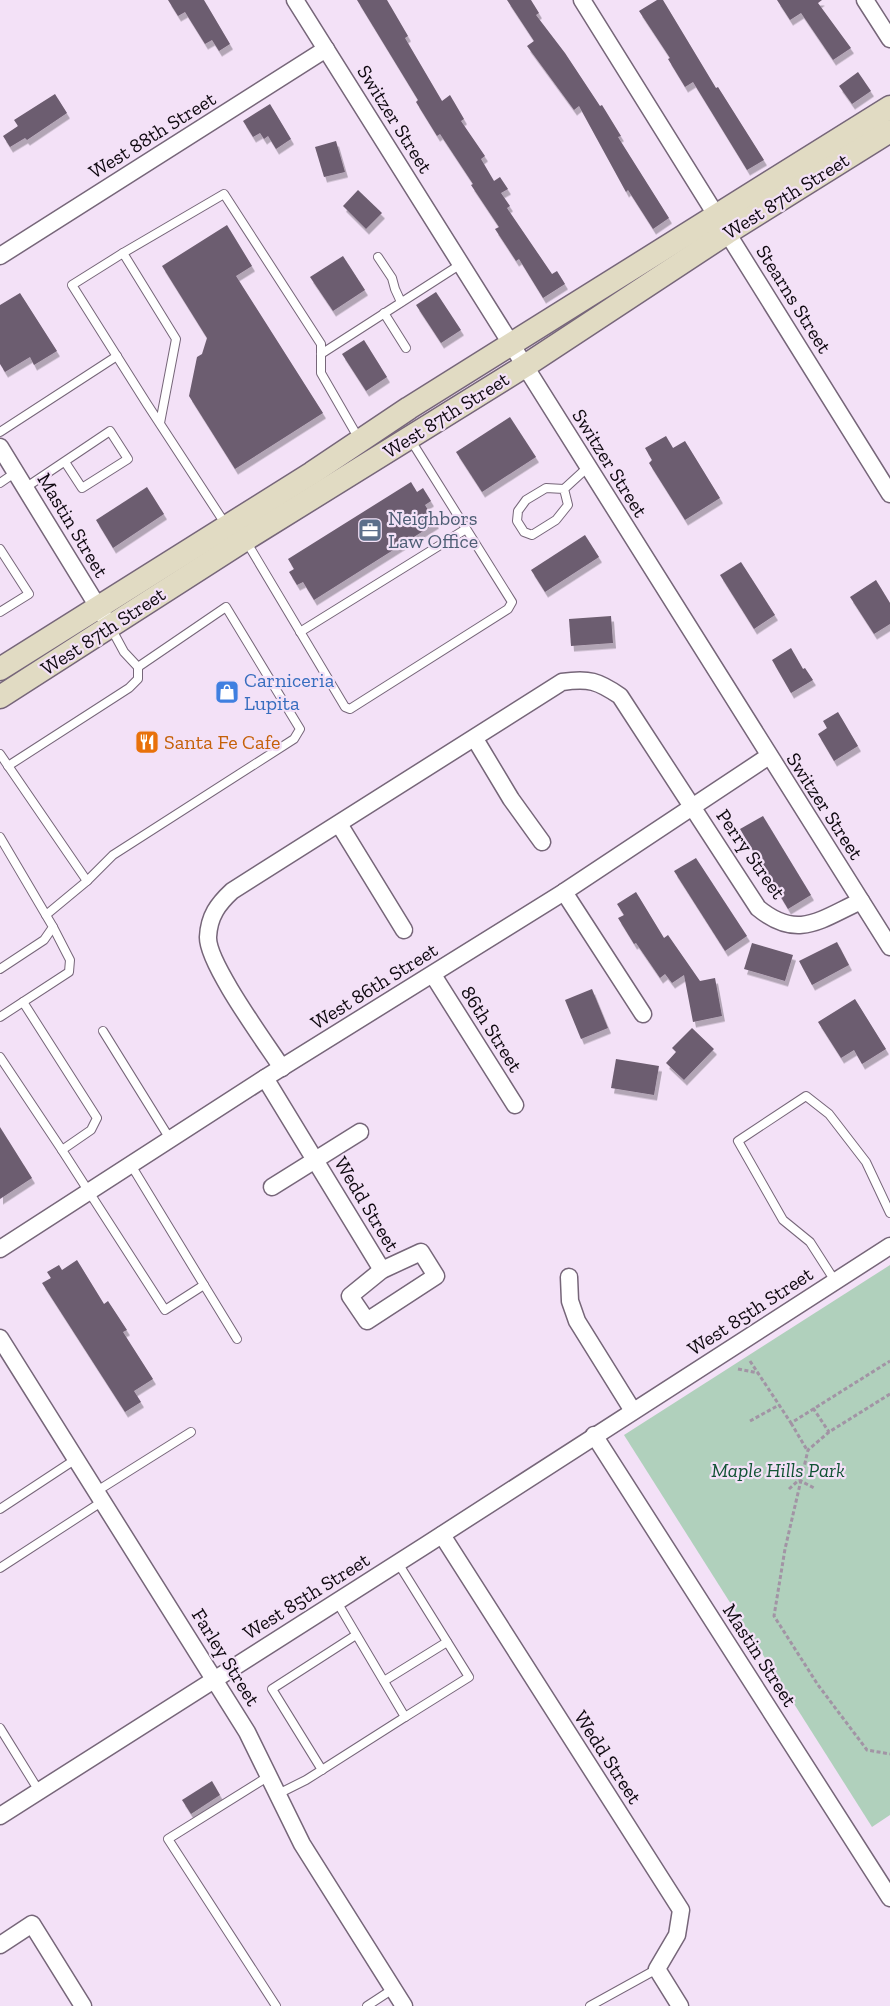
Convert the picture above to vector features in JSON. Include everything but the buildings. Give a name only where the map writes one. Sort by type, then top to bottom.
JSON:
[{"type":"main road","name":"West 87th Street","points":[[237,530],[409,438],[525,366],[722,224],[890,107]]},
{"type":"main road","name":"West 87th Street","points":[[0,697],[104,617],[237,530],[312,473],[360,440],[511,343],[890,131]]},
{"type":"main road","name":"West 87th Street","points":[[0,669],[104,617]]},
{"type":"street","name":"Switzer Street","points":[[295,0],[890,947]]},
{"type":"street","name":"Stearns Street","points":[[582,0],[890,494]]},
{"type":"street","points":[[865,0],[890,39]]},
{"type":"street","name":"West 88th Street","points":[[0,256],[326,49]]},
{"type":"street","name":"Mastin Street","points":[[0,447],[104,617]]},
{"type":"street","name":"Perry Street","points":[[282,1068],[214,961],[208,939],[211,918],[219,903],[232,891],[562,682],[583,679],[601,683],[620,696],[758,908],[772,919],[788,925],[806,926],[821,922],[861,902]]},
{"type":"street","points":[[475,738],[511,799],[542,842]]},
{"type":"street","name":"West 86th Street","points":[[0,1249],[265,1078],[434,975],[564,892],[769,756]]},
{"type":"street","points":[[339,824],[404,930]]},
{"type":"street","points":[[564,892],[643,1014]]},
{"type":"street","name":"86th Street","points":[[434,975],[514,1105]]},
{"type":"street","name":"Wedd Street","points":[[265,1078],[382,1270]]},
{"type":"street","name":"Wedd Street","points":[[272,1187],[360,1132]]},
{"type":"street","name":"West 85th Street","points":[[0,1816],[442,1535],[594,1435],[890,1246]]},
{"type":"street","name":"Wedd Street","points":[[421,1252],[436,1276],[367,1321],[350,1296],[382,1270],[421,1252]]},
{"type":"street","points":[[569,1277],[570,1301],[577,1321],[633,1411]]},
{"type":"street","name":"Farley Street","points":[[0,1338],[215,1679],[247,1732],[302,1844],[404,2006]]},
{"type":"street","name":"Mastin Street","points":[[594,1435],[890,1898]]},
{"type":"street","name":"Wedd Street","points":[[442,1535],[681,1910],[677,1935],[657,1969]]},
{"type":"street","points":[[0,1945],[32,1924],[83,2006]]},
{"type":"street","points":[[657,1969],[680,2006]]},
{"type":"lane","points":[[360,440],[321,373],[321,344],[224,194],[72,285],[160,423],[237,530],[344,707],[350,709],[508,609],[512,602],[409,438]]},
{"type":"lane","points":[[123,253],[176,339],[160,423]]},
{"type":"lane","points":[[378,257],[392,278],[402,302]]},
{"type":"lane","points":[[321,354],[461,264]]},
{"type":"lane","points":[[384,313],[406,348]]},
{"type":"lane","points":[[0,432],[117,356]]},
{"type":"lane","points":[[25,488],[110,431],[128,459],[82,488],[65,462]]},
{"type":"lane","points":[[564,489],[568,505],[556,520],[532,535],[524,532],[517,521],[518,511],[526,500],[546,488],[564,489],[588,467]]},
{"type":"lane","points":[[0,483],[16,472]]},
{"type":"lane","points":[[300,632],[466,529]]},
{"type":"lane","points":[[0,550],[29,594],[0,612]]},
{"type":"lane","points":[[46,915],[87,881],[113,855],[294,739],[300,729],[226,607],[138,667]]},
{"type":"lane","points":[[8,766],[129,688],[138,679],[138,667],[124,652],[104,617]]},
{"type":"lane","points":[[0,754],[87,881]]},
{"type":"lane","points":[[0,837],[53,927],[70,960],[69,972],[0,1017]]},
{"type":"lane","points":[[0,969],[44,940],[53,927]]},
{"type":"lane","points":[[23,1002],[97,1118],[90,1130],[62,1150]]},
{"type":"lane","points":[[103,1031],[170,1139]]},
{"type":"lane","points":[[0,1057],[165,1310],[204,1285]]},
{"type":"lane","points":[[835,1281],[810,1242],[783,1220],[738,1141],[806,1096],[829,1114],[866,1162],[890,1213]]},
{"type":"lane","points":[[130,1165],[237,1339]]},
{"type":"lane","points":[[0,1568],[191,1432]]},
{"type":"lane","points":[[0,1509],[76,1459]]},
{"type":"lane","points":[[278,1794],[322,1770],[468,1677],[398,1563]]},
{"type":"lane","points":[[337,1602],[405,1717]]},
{"type":"lane","points":[[322,1770],[272,1689],[356,1635]]},
{"type":"lane","points":[[384,1681],[447,1642]]},
{"type":"lane","points":[[0,1728],[39,1791]]},
{"type":"lane","points":[[269,1776],[168,1839],[276,2006]]},
{"type":"lane","points":[[590,2006],[657,1969]]},
{"type":"lane","points":[[367,2006],[393,1989]]},
{"type":"path","points":[[750,1361],[808,1450]]},
{"type":"path","points":[[791,1423],[890,1362]]},
{"type":"path","points":[[738,1369],[758,1374]]},
{"type":"path","points":[[890,1394],[829,1432],[808,1450],[799,1480],[774,1616],[818,1685],[867,1750],[890,1754]]},
{"type":"path","points":[[750,1420],[779,1405]]},
{"type":"path","points":[[813,1408],[829,1432]]},
{"type":"path","points":[[799,1480],[814,1488]]},
{"type":"path","points":[[789,1489],[799,1480]]},
{"type":"green space","name":"Maple Hills Park","points":[[890,1265],[890,1815],[872,1827],[624,1435]]},
{"type":"place","name":"Neighbors Law Office","points":[[370,530]]},
{"type":"place","name":"Carniceria Lupita","points":[[227,692]]},
{"type":"place","name":"Santa Fe Cafe","points":[[147,742]]}]
